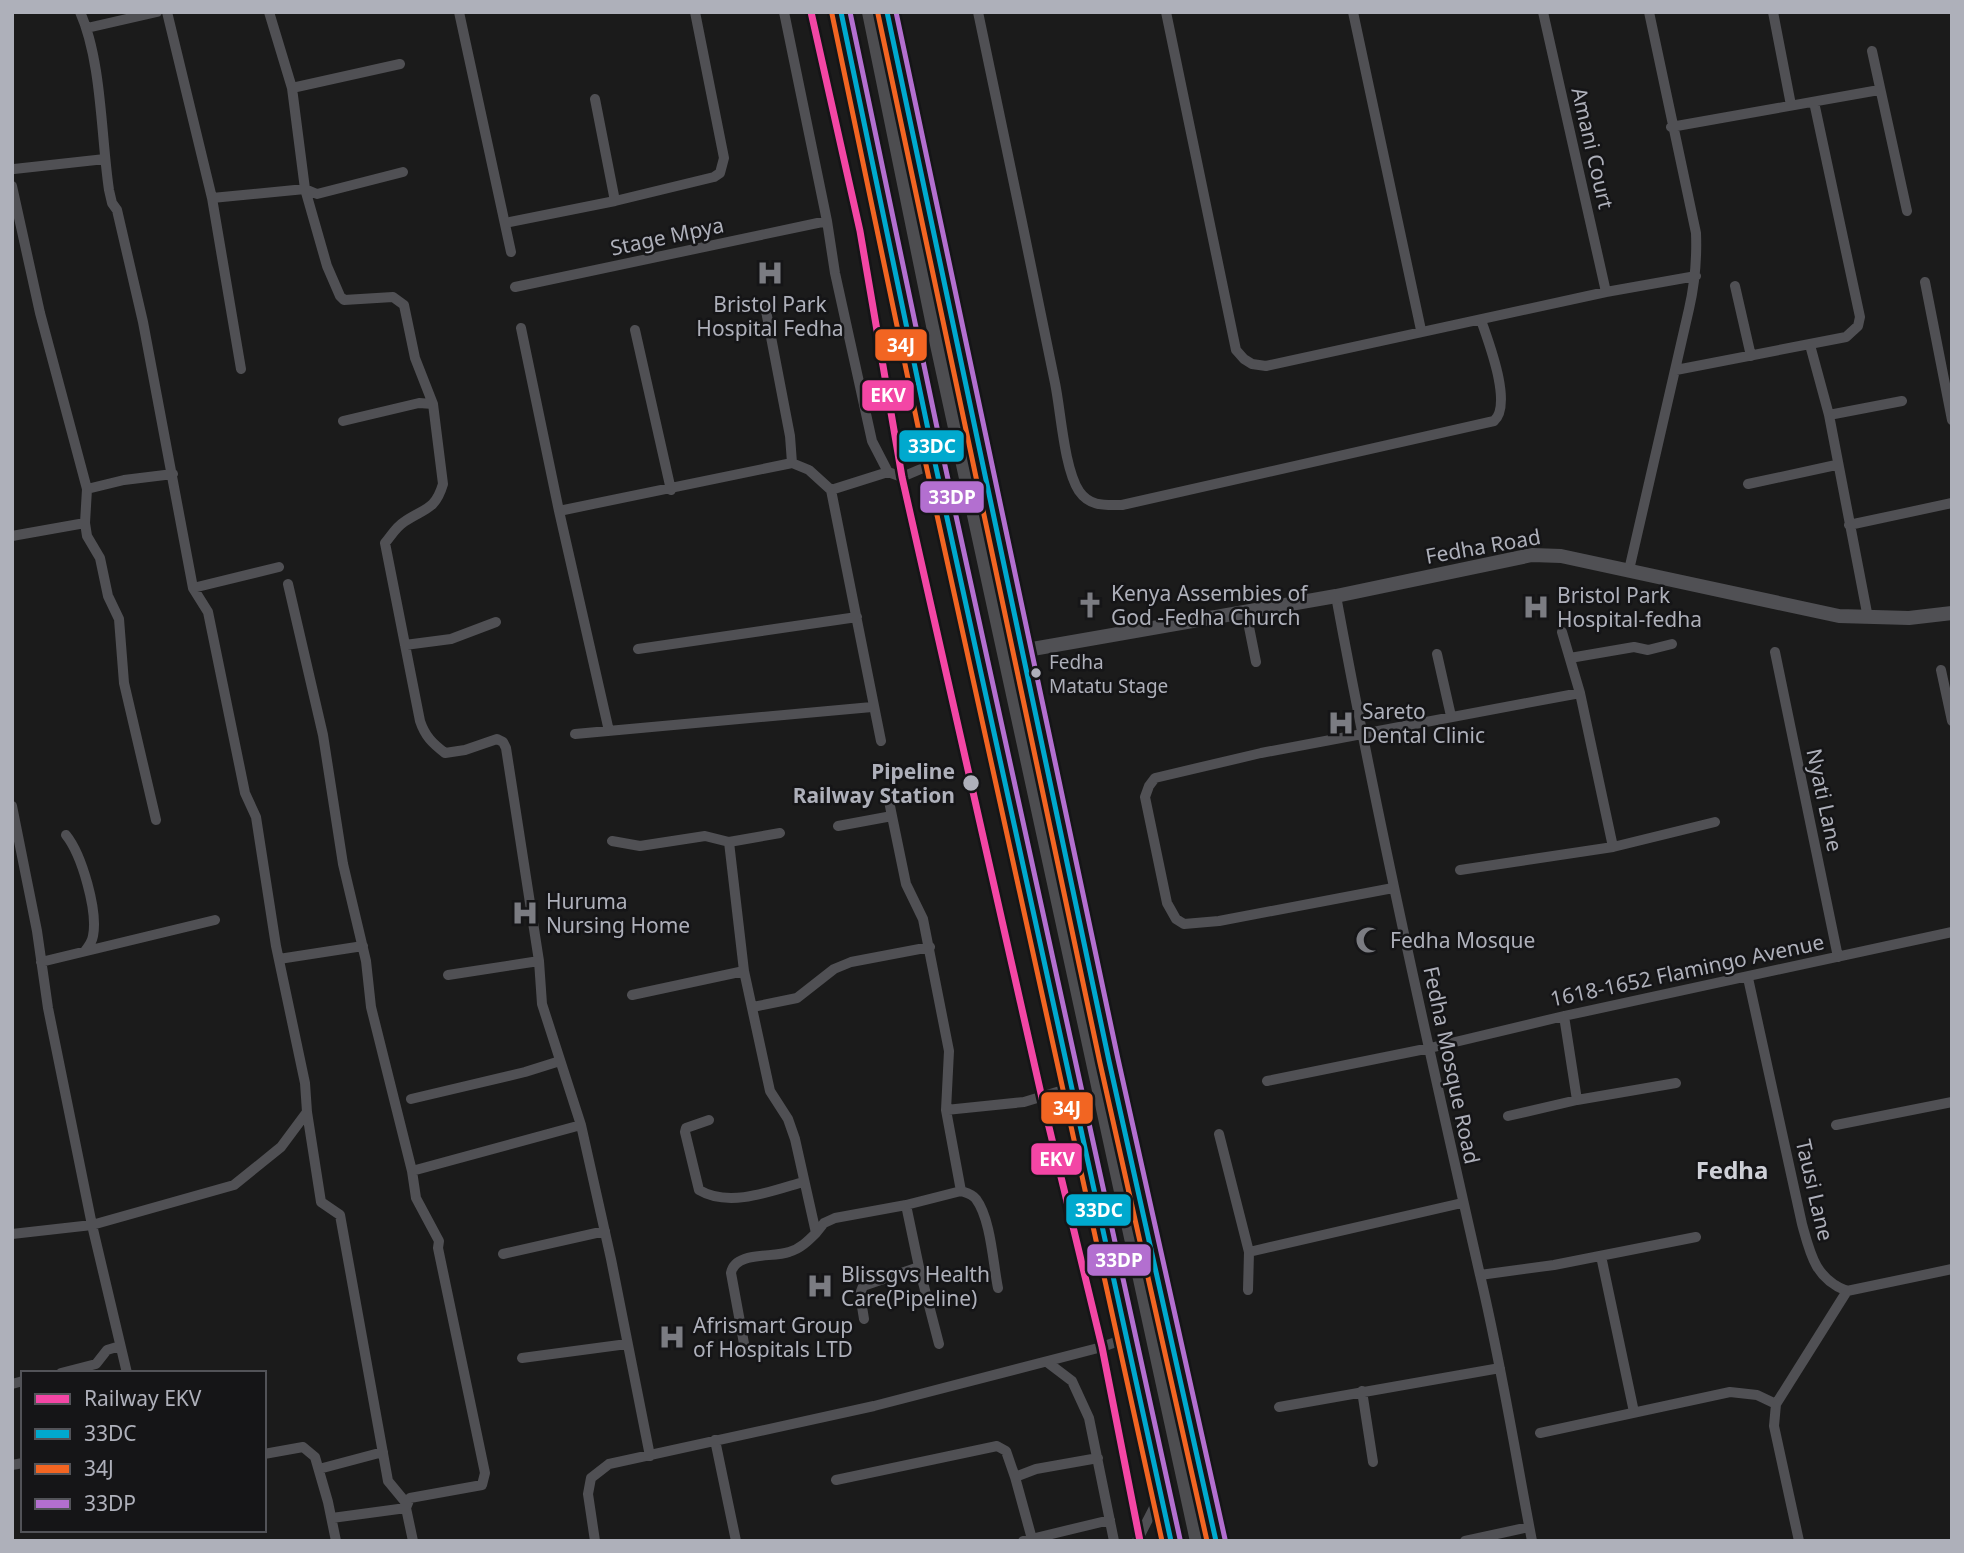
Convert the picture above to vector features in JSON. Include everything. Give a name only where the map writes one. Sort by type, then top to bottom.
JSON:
[{"type":"main road","points":[[841,12],[934,463],[1171,1541]]},
{"type":"main road","points":[[871,12],[938,340],[1082,966],[1109,1061],[1216,1541]]},
{"type":"main road","points":[[887,12],[1021,651],[1199,1541]]},
{"type":"street","points":[[80,12],[87,28],[100,106],[109,190],[117,210],[143,322],[193,588],[208,612],[245,793],[256,817],[264,879],[305,1083],[321,1202],[340,1215],[388,1481],[406,1506],[413,1541]]},
{"type":"street","points":[[87,28],[157,12]]},
{"type":"street","points":[[167,12],[212,198],[241,369]]},
{"type":"street","points":[[269,12],[292,88],[305,189],[327,266],[344,300],[393,297],[404,305],[415,358],[433,404],[443,484],[440,493],[428,510],[402,522],[385,543],[420,721],[431,743],[445,752],[465,750],[497,739],[503,742],[506,748],[539,961],[542,1004],[581,1125],[650,1457]]},
{"type":"street","points":[[459,12],[511,252]]},
{"type":"street","points":[[505,223],[615,201],[714,177],[723,167],[724,158],[695,12]]},
{"type":"street","points":[[784,12],[827,221],[835,273],[872,441],[888,472]]},
{"type":"street","points":[[978,12],[1057,393],[1071,475],[1079,491],[1088,500],[1097,505],[1122,505],[1494,421],[1501,412],[1502,403],[1495,360],[1482,320]]},
{"type":"street","points":[[1166,12],[1236,350],[1252,363],[1266,366],[1421,330],[1696,276]]},
{"type":"street","points":[[1353,12],[1421,330]]},
{"type":"street","name":"Amani Court","points":[[1543,12],[1606,292]]},
{"type":"street","points":[[1629,570],[1696,276],[1696,233],[1671,127],[1649,12]]},
{"type":"street","points":[[1773,12],[1791,105]]},
{"type":"street","points":[[1872,51],[1907,211]]},
{"type":"street","points":[[292,88],[400,64]]},
{"type":"street","points":[[1671,127],[1879,90]]},
{"type":"street","points":[[596,99],[615,201]]},
{"type":"street","points":[[1676,370],[1846,337],[1858,326],[1860,317],[1814,102]]},
{"type":"street","points":[[105,159],[13,165],[12,183],[40,313],[87,489],[87,536],[100,558],[108,596],[118,619],[124,682],[156,820]]},
{"type":"street","points":[[212,198],[305,189],[317,194],[403,172]]},
{"type":"street","name":"Stage Mpya","points":[[515,287],[827,221]]},
{"type":"street","points":[[1925,282],[1952,420]]},
{"type":"street","points":[[1735,286],[1751,356]]},
{"type":"street","points":[[766,311],[793,463]]},
{"type":"street","points":[[521,328],[609,731]]},
{"type":"street","points":[[635,330],[671,490]]},
{"type":"street","points":[[1810,345],[1829,415],[1836,465],[1868,618]]},
{"type":"street","points":[[1829,415],[1902,401]]},
{"type":"street","points":[[343,421],[419,403],[433,404]]},
{"type":"street","points":[[559,511],[793,463],[809,470],[831,489],[872,707],[881,741]]},
{"type":"street","points":[[831,489],[888,472],[902,477],[934,463]]},
{"type":"street","points":[[1748,485],[1836,465]]},
{"type":"street","points":[[87,489],[124,480],[173,474]]},
{"type":"street","points":[[1849,525],[1952,503]]},
{"type":"street","points":[[12,536],[85,523]]},
{"type":"street","name":"Fedha Road","points":[[1021,651],[1336,596],[1532,555],[1551,554],[1813,612],[1868,618],[1909,618],[1952,613]]},
{"type":"street","points":[[193,588],[279,567]]},
{"type":"street","points":[[288,584],[323,735],[344,864],[363,946],[371,1007],[412,1171],[416,1198],[439,1241],[438,1248],[485,1477],[482,1485],[410,1498],[406,1506]]},
{"type":"street","name":"Fedha Mosque Road","points":[[1336,596],[1393,888],[1500,1368],[1532,1541]]},
{"type":"street","points":[[1245,612],[1256,662]]},
{"type":"street","points":[[638,649],[857,617]]},
{"type":"street","points":[[405,645],[451,639],[496,622]]},
{"type":"street","points":[[1562,632],[1580,692],[1613,847]]},
{"type":"street","points":[[1570,658],[1634,647],[1648,650],[1672,644]]},
{"type":"street","name":"Nyati Lane","points":[[1775,652],[1838,957]]},
{"type":"street","points":[[1437,654],[1451,716]]},
{"type":"street","points":[[1941,670],[1952,722]]},
{"type":"street","points":[[1393,888],[1219,921],[1184,924],[1176,919],[1167,903],[1145,797],[1149,786],[1155,778],[1261,753],[1580,692]]},
{"type":"street","points":[[575,734],[872,707]]},
{"type":"street","points":[[887,791],[906,884],[919,906],[929,947],[950,1051],[946,1110],[961,1191]]},
{"type":"street","points":[[12,806],[37,931],[48,1008],[92,1225],[126,1371]]},
{"type":"street","points":[[838,826],[892,817]]},
{"type":"street","points":[[1460,870],[1613,847],[1715,822]]},
{"type":"street","points":[[612,841],[640,846],[705,836],[729,842],[780,833]]},
{"type":"street","points":[[66,835],[75,847],[89,894],[94,926],[93,940],[85,951]]},
{"type":"street","points":[[729,842],[744,971],[770,1091],[788,1119],[795,1139],[816,1233]]},
{"type":"street","points":[[41,962],[215,920]]},
{"type":"street","name":"1618-1652 Flamingo Avenue","points":[[1268,1082],[1952,932]]},
{"type":"street","points":[[279,959],[363,946]]},
{"type":"street","points":[[753,1007],[797,998],[834,969],[851,962],[929,947]]},
{"type":"street","points":[[448,975],[539,961]]},
{"type":"street","points":[[632,995],[744,971]]},
{"type":"street","name":"Tausi Lane","points":[[1748,978],[1811,1256],[1832,1286],[1847,1291]]},
{"type":"street","points":[[1564,1016],[1577,1100]]},
{"type":"street","points":[[411,1099],[560,1061]]},
{"type":"street","points":[[1508,1116],[1577,1100],[1676,1083]]},
{"type":"street","points":[[946,1110],[1024,1102],[1070,1088]]},
{"type":"street","points":[[1836,1125],[1952,1102]]},
{"type":"street","points":[[12,1234],[92,1225],[234,1185],[281,1147],[307,1112]]},
{"type":"street","points":[[709,1120],[691,1124],[685,1132],[699,1190],[707,1195],[735,1198],[803,1182]]},
{"type":"street","points":[[412,1171],[581,1125]]},
{"type":"street","points":[[1219,1134],[1249,1252],[1248,1290]]},
{"type":"street","points":[[745,1349],[732,1267],[740,1260],[788,1253],[802,1246],[828,1220],[961,1191],[975,1198],[980,1206],[998,1288]]},
{"type":"street","points":[[1249,1252],[1462,1203]]},
{"type":"street","points":[[906,1205],[939,1344]]},
{"type":"street","points":[[503,1254],[605,1231]]},
{"type":"street","points":[[1480,1275],[1601,1256],[1696,1237]]},
{"type":"street","points":[[1601,1256],[1634,1412]]},
{"type":"street","points":[[864,1319],[860,1294],[863,1286],[919,1267]]},
{"type":"street","points":[[1799,1541],[1774,1426],[1776,1405],[1847,1291],[1952,1269]]},
{"type":"street","points":[[596,1541],[588,1494],[591,1478],[609,1464],[874,1406],[1046,1362],[1127,1338]]},
{"type":"street","points":[[523,1357],[627,1344]]},
{"type":"street","points":[[75,1371],[97,1368],[107,1350],[120,1346]]},
{"type":"street","points":[[1046,1362],[1072,1381],[1089,1418],[1114,1541]]},
{"type":"street","points":[[1279,1407],[1500,1368]]},
{"type":"street","points":[[1362,1391],[1373,1462]]},
{"type":"street","points":[[1540,1433],[1730,1392],[1757,1395],[1776,1405]]},
{"type":"street","points":[[715,1440],[736,1541]]},
{"type":"street","points":[[836,1480],[998,1446],[1006,1451],[1015,1476],[1027,1540],[1110,1520]]},
{"type":"street","points":[[266,1454],[303,1447],[315,1457],[336,1541]]},
{"type":"street","points":[[319,1469],[383,1452]]},
{"type":"street","points":[[1015,1476],[1036,1469],[1098,1458]]},
{"type":"street","points":[[1137,1541],[1161,1494]]},
{"type":"street","points":[[332,1518],[406,1506]]},
{"type":"street","points":[[1465,1541],[1529,1527]]},
{"type":"rail line","name":"EKV","points":[[811,12],[860,231],[902,477],[1042,1098],[1102,1347],[1140,1541]]},
{"type":"transit line","name":"33DC","points":[[841,12],[935,463],[1171,1541]]},
{"type":"transit line","name":"33DP","points":[[850,12],[944,461],[1180,1539]]},
{"type":"transit line","name":"33DC","points":[[887,12],[1109,1061],[1216,1541]]},
{"type":"transit line","name":"33DP","points":[[896,12],[1118,1059],[1225,1539]]},
{"type":"transit line","name":"34J","points":[[832,14],[926,465],[1162,1541]]},
{"type":"transit line","name":"34J","points":[[878,14],[1100,1063],[1207,1541]]},
{"type":"place","name":"Bristol Park Hospital Fedha","points":[[770,273]]},
{"type":"place","name":"Kenya Assembies of God -Fedha Church","points":[[1090,605]]},
{"type":"place","name":"Bristol Park Hospital-fedha","points":[[1536,607]]},
{"type":"place","name":"Fedha Matatu Stage","points":[[1036,673]]},
{"type":"place","name":"Sareto Dental Clinic","points":[[1341,723]]},
{"type":"place","name":"Pipeline Railway Station","points":[[971,783]]},
{"type":"place","name":"Huruma Nursing Home","points":[[525,913]]},
{"type":"place","name":"Fedha Mosque","points":[[1369,940]]},
{"type":"place","name":"Blissgvs Health Care(Pipeline)","points":[[820,1286]]},
{"type":"place","name":"Afrismart Group of Hospitals LTD","points":[[672,1337]]},
{"type":"district","name":"Fedha","points":[[1732,1169]]}]
